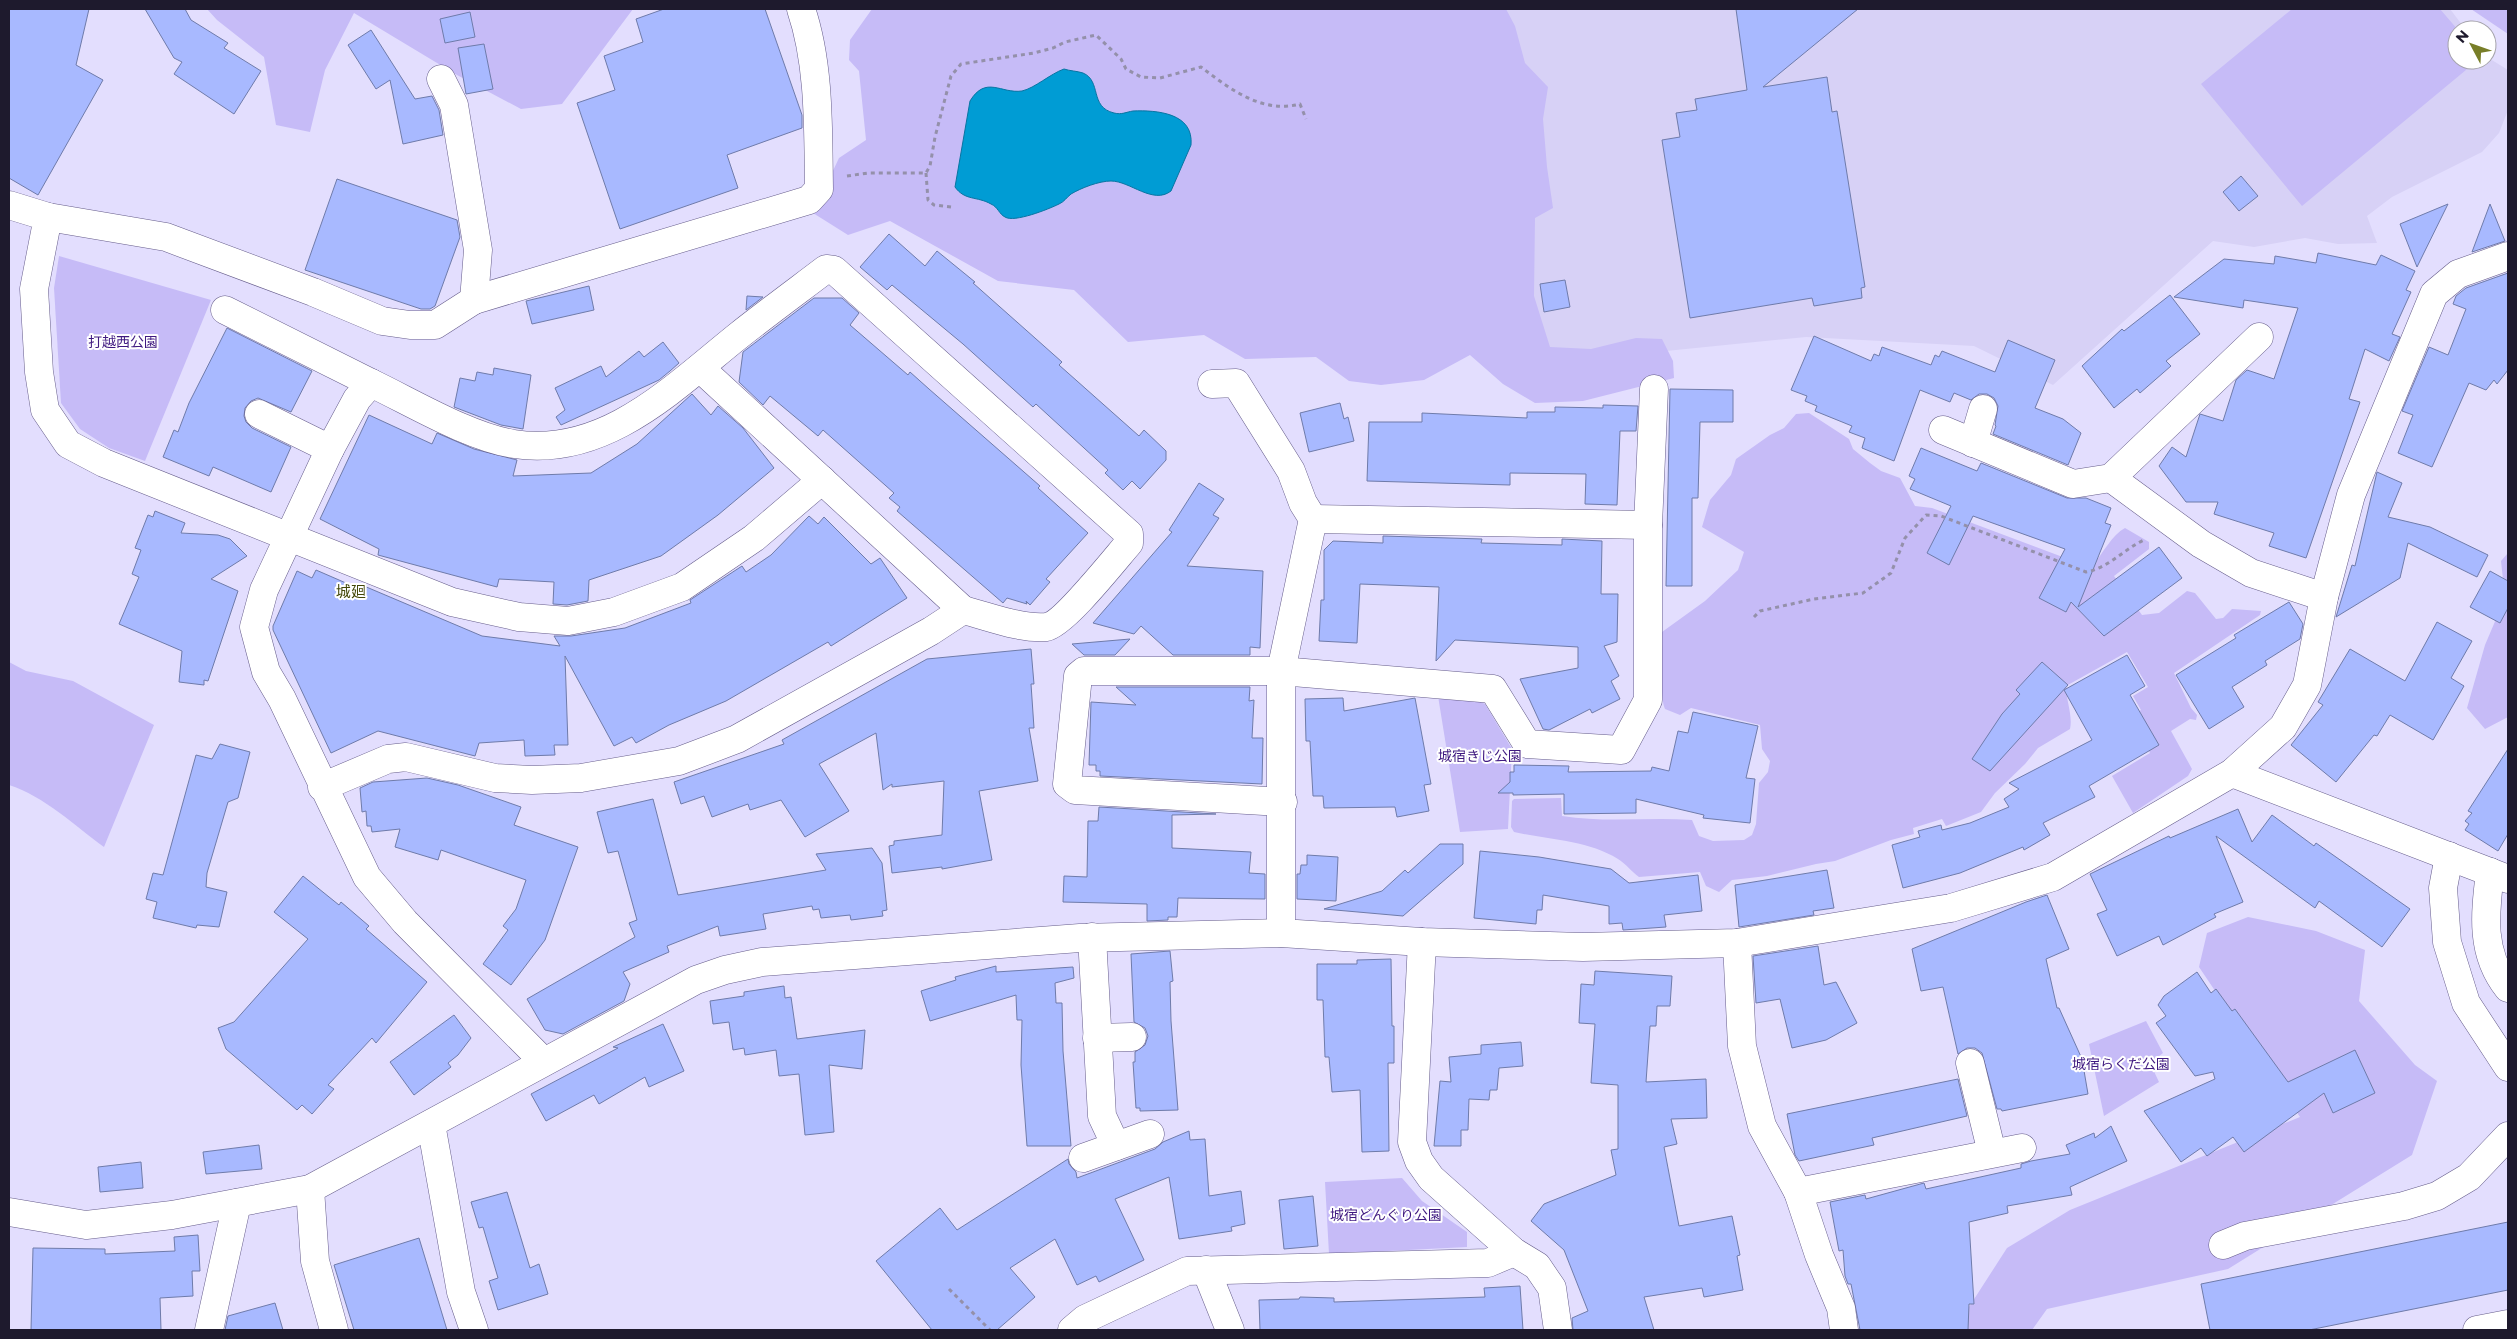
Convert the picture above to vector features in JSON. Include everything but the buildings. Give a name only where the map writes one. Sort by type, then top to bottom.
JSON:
[{"type":"street","points":[[9,205],[48,218],[166,237],[313,292],[382,321],[435,326],[474,300],[809,200],[819,189],[814,80],[806,23],[801,9]]},
{"type":"street","points":[[441,79],[454,105],[478,250],[474,300]]},
{"type":"street","points":[[48,218],[34,288],[39,372],[45,410],[68,444],[104,463],[452,602],[519,618],[568,620],[614,612],[682,587],[754,538],[822,480]]},
{"type":"street","points":[[9,1212],[86,1225],[172,1215],[310,1189],[543,1061],[696,980],[734,968],[762,962],[1092,937],[1281,933],[1422,942],[1583,947],[1737,943],[1951,908],[2053,877],[2232,773],[2283,727],[2307,685],[2324,597],[2351,494],[2434,294],[2458,274],[2508,256]]},
{"type":"street","points":[[226,310],[479,435],[513,444],[552,446],[585,439],[638,415],[826,269],[834,270],[1129,534],[1129,543],[1063,617],[1048,626],[1031,627],[963,610],[700,368]]},
{"type":"street","points":[[1943,430],[2073,484],[2111,478],[2259,337]]},
{"type":"street","points":[[371,383],[357,399],[330,449],[264,590],[254,627],[266,672],[282,699],[322,787],[367,878],[405,922],[543,1061]]},
{"type":"street","points":[[1212,384],[1236,383],[1290,471],[1303,503],[1313,520],[1281,671],[1283,802],[1281,933]]},
{"type":"street","points":[[1283,802],[1075,790],[1067,784],[1078,676],[1084,671],[1281,671],[1493,689],[1528,744],[1621,750],[1648,700],[1648,525],[1654,389]]},
{"type":"street","points":[[1973,443],[1983,409]]},
{"type":"street","points":[[259,414],[330,449]]},
{"type":"street","points":[[2111,478],[2183,532],[2251,573],[2324,597]]},
{"type":"street","points":[[1313,520],[1648,525]]},
{"type":"street","points":[[322,787],[388,759],[406,757],[495,778],[532,780],[580,778],[679,761],[737,739],[931,632],[963,610]]},
{"type":"street","points":[[2232,773],[2499,875],[2485,934],[2489,953],[2498,976],[2508,988]]},
{"type":"street","points":[[2449,856],[2443,888],[2447,942],[2466,1003],[2508,1067]]},
{"type":"street","points":[[1092,937],[1102,1116],[1116,1146]]},
{"type":"street","points":[[1422,942],[1412,1142],[1419,1161],[1431,1178],[1514,1252],[1537,1266],[1552,1288],[1558,1330]]},
{"type":"street","points":[[1737,943],[1744,1055],[1762,1126],[1798,1192],[1819,1255],[1840,1308],[1844,1330]]},
{"type":"street","points":[[1098,1038],[1132,1037]]},
{"type":"street","points":[[1970,1063],[1992,1153]]},
{"type":"street","points":[[431,1124],[461,1292],[474,1330]]},
{"type":"street","points":[[1083,1158],[1150,1134]]},
{"type":"street","points":[[2223,1244],[2246,1236],[2404,1206],[2437,1196],[2469,1177],[2508,1136]]},
{"type":"street","points":[[1798,1192],[2022,1148]]},
{"type":"street","points":[[310,1189],[315,1261],[334,1330]]},
{"type":"street","points":[[209,1330],[237,1203]]},
{"type":"street","points":[[1072,1330],[1085,1319],[1187,1270],[1488,1263],[1514,1252]]},
{"type":"street","points":[[1206,1270],[1230,1330]]},
{"type":"street","points":[[2477,1330],[2508,1324]]},
{"type":"path","points":[[951,207],[934,205],[928,200],[926,173],[930,166],[935,137],[951,76],[961,64],[1034,53],[1053,48],[1065,42],[1096,35],[1121,59],[1126,69],[1141,76],[1160,78],[1201,67],[1220,81],[1258,103],[1274,108],[1300,104],[1306,118]]},
{"type":"path","points":[[819,189],[835,190],[842,187],[847,176],[868,173],[926,173]]},
{"type":"path","points":[[1754,617],[1760,611],[1814,599],[1863,593],[1891,573],[1905,538],[1926,515],[1941,516],[2086,572],[2097,570],[2132,545],[2145,539],[2183,532]]},
{"type":"path","points":[[949,1289],[990,1330]]},
{"type":"shaded area","points":[[1452,9],[2450,9],[2458,20],[2447,20],[2447,70],[2497,70],[2497,63],[2508,70],[2508,110],[2499,133],[2482,152],[2392,197],[2367,216],[2377,243],[2338,244],[2305,238],[2254,247],[2213,241],[2053,385],[1974,346],[1806,337],[1537,364]]},
{"type":"green space","points":[[207,9],[633,9],[562,104],[521,109],[457,75],[354,13],[325,70],[310,132],[276,125],[264,57],[217,20]]},
{"type":"green space","points":[[872,9],[1506,9],[1515,26],[1525,63],[1548,87],[1543,119],[1553,208],[1535,218],[1534,296],[1550,347],[1591,349],[1636,338],[1662,339],[1673,361],[1674,378],[1583,401],[1535,403],[1503,384],[1470,355],[1424,380],[1381,385],[1349,381],[1316,357],[1245,359],[1204,335],[1128,342],[1074,290],[998,281],[890,221],[848,235],[813,213],[839,158],[866,140],[859,71],[849,60],[850,40]]},
{"type":"green space","points":[[2292,9],[2440,9],[2449,20],[2447,20],[2447,70],[2466,70],[2302,206],[2201,84]]},
{"type":"green space","points":[[2471,9],[2508,9],[2508,34],[2497,27],[2497,20],[2487,20]]},
{"type":"green space","name":"打越西公園","points":[[59,256],[211,300],[145,461],[109,448],[80,429],[61,403],[54,288]]},
{"type":"green space","points":[[1809,413],[1849,439],[1853,449],[1881,471],[1900,478],[1915,506],[1932,508],[2084,565],[2093,565],[2112,540],[2125,528],[2149,542],[2149,549],[2114,576],[2142,615],[2159,613],[2187,591],[2195,593],[2216,619],[2223,618],[2232,609],[2261,611],[2260,615],[2174,673],[2191,708],[2197,715],[2196,720],[2190,719],[2171,731],[2192,769],[2188,776],[2133,813],[2112,776],[2150,753],[2130,718],[2141,710],[2133,696],[2148,687],[2127,652],[2066,686],[2071,719],[2070,729],[2038,748],[2025,764],[1995,793],[1981,812],[1946,826],[1942,819],[1913,828],[1914,834],[1891,840],[1835,861],[1767,876],[1732,880],[1719,892],[1706,886],[1700,872],[1639,877],[1618,859],[1593,848],[1567,841],[1514,832],[1511,827],[1512,801],[1514,799],[1561,798],[1562,816],[1610,820],[1692,820],[1699,836],[1713,841],[1744,840],[1752,835],[1756,824],[1759,783],[1768,772],[1770,761],[1762,749],[1760,725],[1691,708],[1680,715],[1665,709],[1662,684],[1662,632],[1705,601],[1738,570],[1744,552],[1702,527],[1710,500],[1731,475],[1736,459],[1770,435],[1784,428],[1796,414]]},
{"type":"green space","points":[[2508,553],[2508,717],[2485,729],[2467,708],[2485,645],[2505,598],[2501,561]]},
{"type":"green space","points":[[9,662],[26,671],[73,681],[154,725],[104,847],[35,796],[9,785]]},
{"type":"green space","name":"城宿きじ公園","points":[[1438,696],[1471,697],[1485,704],[1512,749],[1508,829],[1460,832]]},
{"type":"green space","points":[[2248,917],[2316,931],[2365,950],[2359,1001],[2415,1065],[2437,1081],[2412,1155],[2228,1269],[2047,1309],[2032,1330],[1958,1330],[1960,1321],[2007,1248],[2070,1210],[2300,1117],[2199,967],[2207,933]]},
{"type":"green space","name":"城宿らくだ公園","points":[[2146,1021],[2163,1053],[2150,1063],[2159,1082],[2104,1116],[2089,1044]]},
{"type":"green space","name":"城宿どんぐり公園","points":[[1402,1178],[1422,1201],[1467,1232],[1467,1247],[1329,1254],[1325,1182]]},
{"type":"water","points":[[1064,69],[1083,73],[1089,77],[1098,100],[1106,110],[1119,114],[1133,111],[1153,111],[1172,116],[1187,126],[1191,145],[1171,191],[1164,195],[1149,194],[1118,182],[1106,181],[1080,189],[1061,203],[1048,209],[1032,215],[1009,218],[1003,216],[991,204],[967,196],[955,187],[970,101],[976,93],[988,87],[1022,91]]},
{"type":"district","name":"城廻","points":[[351,592]]}]
